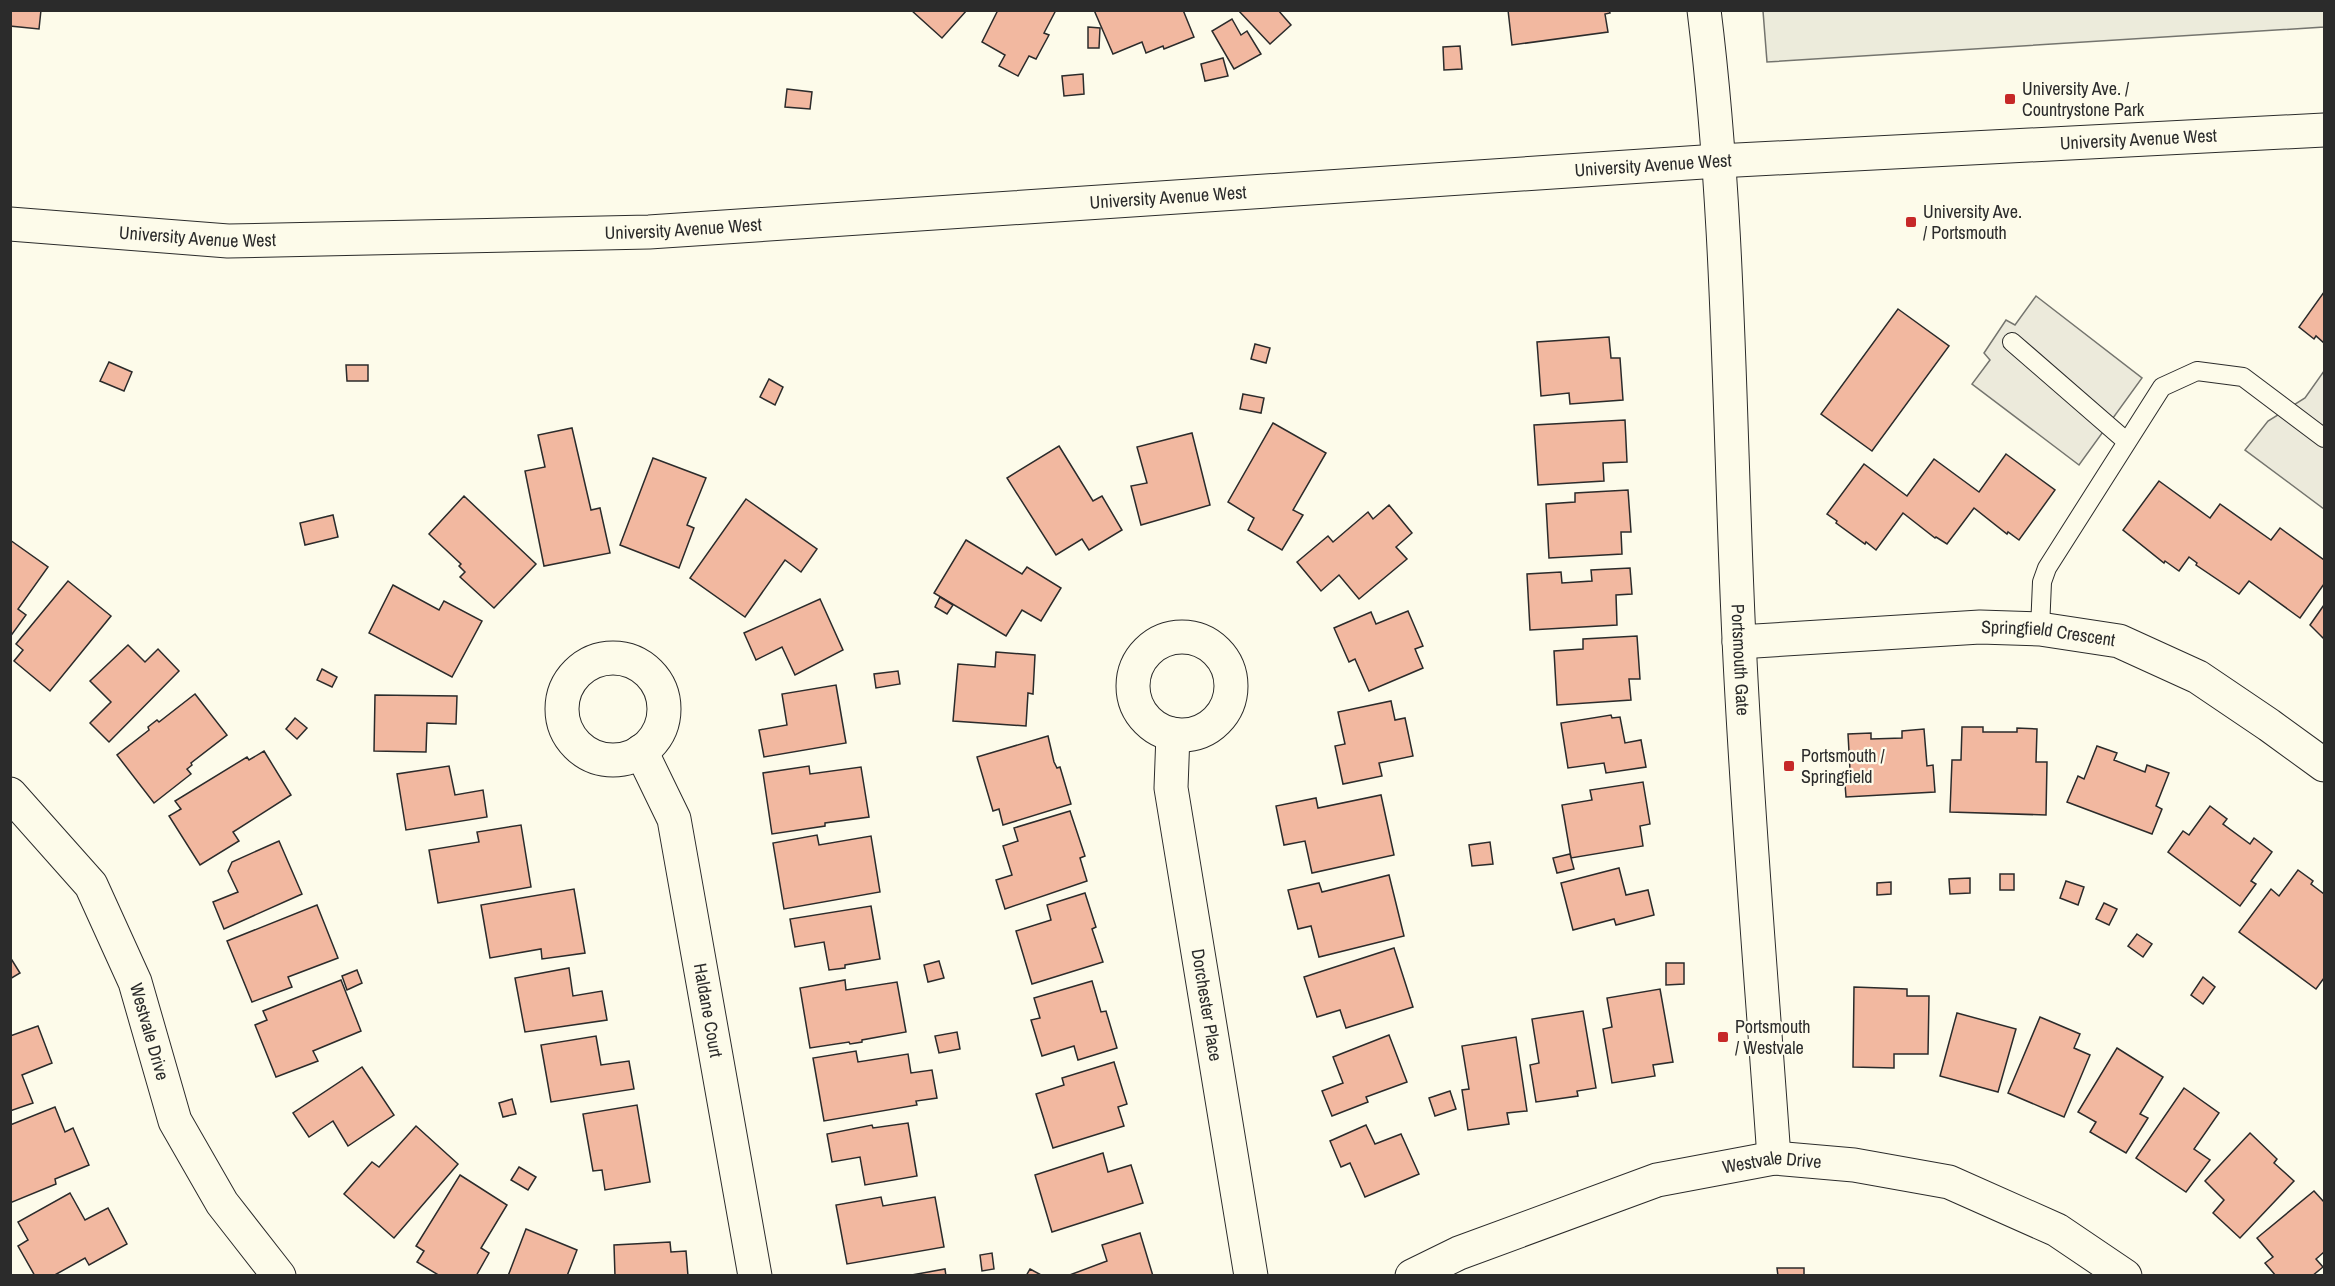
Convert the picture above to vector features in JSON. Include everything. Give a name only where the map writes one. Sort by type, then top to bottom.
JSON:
[{"type":"street","name":"Portsmouth Gate","points":[[1704,10],[1713,81],[1718,161],[1739,642],[1774,1158]]},
{"type":"street","name":"University Avenue West","points":[[10,224],[228,241],[650,232],[1718,161],[2325,130]]},
{"type":"street","name":"Springfield Crescent","points":[[1739,642],[1980,627],[2040,629],[2119,641],[2198,677],[2325,765]]},
{"type":"street","name":"Dorchester Place","points":[[1173,734],[1172,788],[1251,1275]]},
{"type":"street","name":"Haldane Court","points":[[641,752],[674,819],[755,1275]]},
{"type":"street","name":"Westvale Drive","points":[[10,794],[91,885],[135,982],[175,1121],[222,1203],[279,1275]]},
{"type":"street","name":"Westvale Drive","points":[[1412,1275],[1459,1253],[1657,1180],[1774,1158],[1854,1165],[1949,1182],[2057,1230],[2125,1275]]},
{"type":"lane","points":[[2012,342],[2126,441]]},
{"type":"lane","points":[[2040,629],[2042,582],[2047,568],[2162,387],[2197,371],[2243,377],[2325,438]]},
{"type":"shaded area","points":[[2324,10],[2324,27],[1767,62],[1763,11]]},
{"type":"shaded area","points":[[2036,296],[2142,378],[2079,465],[1972,384],[1990,360],[1984,353],[2006,320],[2015,325]]},
{"type":"shaded area","points":[[2324,371],[2324,509],[2245,450],[2268,421],[2305,398]]},
{"type":"building","points":[[10,10],[41,10],[39,29],[10,26]]},
{"type":"building","points":[[911,10],[967,10],[942,38]]},
{"type":"building","points":[[998,10],[1056,10],[1044,33],[1049,35],[1036,59],[1029,56],[1018,76],[999,66],[1005,55],[982,42]]},
{"type":"building","points":[[1094,10],[1183,10],[1194,37],[1164,49],[1163,46],[1146,53],[1142,42],[1113,54]]},
{"type":"building","points":[[1238,10],[1278,10],[1291,25],[1270,44]]},
{"type":"building","points":[[1508,10],[1609,10],[1610,13],[1605,14],[1608,32],[1512,45]]},
{"type":"building","points":[[1232,19],[1241,35],[1247,31],[1261,54],[1234,69],[1212,31]]},
{"type":"building","points":[[1088,27],[1100,28],[1099,48],[1088,48]]},
{"type":"building","points":[[1460,46],[1462,69],[1444,70],[1443,47]]},
{"type":"building","points":[[1223,58],[1228,76],[1205,81],[1201,64]]},
{"type":"building","points":[[1083,74],[1084,94],[1064,96],[1062,76]]},
{"type":"building","points":[[787,89],[812,92],[810,109],[785,107]]},
{"type":"building","points":[[2324,292],[2324,343],[2316,336],[2314,339],[2299,327]]},
{"type":"building","points":[[1898,309],[1949,346],[1872,451],[1821,414]]},
{"type":"building","points":[[1609,337],[1611,358],[1620,358],[1623,400],[1570,404],[1569,393],[1541,396],[1537,342]]},
{"type":"building","points":[[1255,344],[1270,348],[1266,363],[1251,359]]},
{"type":"building","points":[[109,362],[132,372],[124,391],[100,381]]},
{"type":"building","points":[[346,365],[368,365],[368,381],[347,381]]},
{"type":"building","points":[[769,379],[783,387],[775,405],[760,397]]},
{"type":"building","points":[[1243,394],[1264,398],[1261,413],[1240,409]]},
{"type":"building","points":[[1625,420],[1627,462],[1603,463],[1604,481],[1538,485],[1534,425]]},
{"type":"building","points":[[1273,423],[1326,453],[1293,510],[1303,515],[1282,550],[1248,530],[1254,518],[1228,502]]},
{"type":"building","points":[[572,428],[591,510],[600,508],[610,553],[544,566],[525,471],[545,467],[538,435]]},
{"type":"building","points":[[1192,433],[1210,505],[1141,525],[1131,486],[1147,483],[1137,447]]},
{"type":"building","points":[[1059,446],[1093,501],[1102,496],[1122,530],[1089,550],[1082,539],[1056,555],[1007,478]]},
{"type":"building","points":[[2006,454],[2055,490],[2019,540],[2008,532],[2007,534],[1974,508],[1947,544],[1935,538],[1903,513],[1876,550],[1836,523],[1837,521],[1827,514],[1864,464],[1907,496],[1934,459],[1979,492]]},
{"type":"building","points":[[653,458],[706,478],[687,525],[694,528],[679,568],[620,545]]},
{"type":"building","points":[[2159,481],[2210,518],[2220,504],[2271,540],[2280,528],[2324,560],[2324,584],[2300,618],[2249,581],[2239,594],[2196,565],[2197,563],[2189,557],[2179,571],[2165,561],[2164,563],[2123,530]]},
{"type":"building","points":[[1628,490],[1631,532],[1621,532],[1622,554],[1549,558],[1546,504],[1575,502],[1575,493]]},
{"type":"building","points":[[464,496],[536,564],[494,608],[460,577],[465,572],[459,566],[461,564],[429,534]]},
{"type":"building","points":[[746,499],[817,549],[801,572],[785,560],[745,617],[690,578]]},
{"type":"building","points":[[1389,505],[1412,533],[1396,547],[1407,559],[1359,599],[1339,575],[1321,591],[1297,562],[1328,536],[1333,542],[1368,512],[1373,519]]},
{"type":"building","points":[[333,515],[338,537],[305,545],[300,523]]},
{"type":"building","points":[[10,540],[48,567],[18,609],[26,615],[10,637]]},
{"type":"building","points":[[966,540],[1022,574],[1027,567],[1061,588],[1041,621],[1022,610],[1006,636],[934,593]]},
{"type":"building","points":[[1630,568],[1632,594],[1616,595],[1617,625],[1530,630],[1527,574],[1561,572],[1562,583],[1592,581],[1591,570]]},
{"type":"building","points":[[68,581],[111,616],[50,691],[14,661],[23,650],[16,644]]},
{"type":"building","points":[[393,585],[439,610],[444,601],[482,621],[452,677],[369,633]]},
{"type":"building","points":[[940,597],[953,605],[947,614],[935,607]]},
{"type":"building","points":[[820,599],[843,650],[795,675],[782,647],[756,660],[744,633]]},
{"type":"building","points":[[2324,605],[2324,639],[2310,625]]},
{"type":"building","points":[[1408,611],[1423,646],[1415,649],[1423,668],[1369,691],[1355,659],[1349,662],[1334,628],[1371,612],[1376,624]]},
{"type":"building","points":[[1637,636],[1640,679],[1629,679],[1631,700],[1557,705],[1554,651],[1583,649],[1583,639]]},
{"type":"building","points":[[128,645],[145,662],[158,649],[179,671],[109,742],[90,723],[111,702],[90,681]]},
{"type":"building","points":[[996,652],[1035,655],[1033,694],[1028,693],[1026,726],[953,721],[958,664],[995,667]]},
{"type":"building","points":[[322,669],[337,677],[332,687],[317,680]]},
{"type":"building","points":[[898,671],[900,684],[876,688],[874,674]]},
{"type":"building","points":[[836,685],[846,743],[764,757],[759,730],[787,725],[782,694]]},
{"type":"building","points":[[195,694],[227,735],[191,763],[192,765],[187,769],[191,774],[154,803],[117,755],[149,730],[148,727],[157,720],[159,722]]},
{"type":"building","points":[[375,695],[457,696],[456,724],[427,723],[426,752],[374,751]]},
{"type":"building","points":[[1391,701],[1395,720],[1405,718],[1413,756],[1379,763],[1382,776],[1343,784],[1335,746],[1345,744],[1338,712]]},
{"type":"building","points":[[1611,715],[1612,718],[1620,717],[1625,743],[1641,740],[1646,767],[1606,773],[1604,763],[1568,768],[1561,723]]},
{"type":"building","points":[[295,718],[307,728],[297,739],[286,729]]},
{"type":"building","points":[[1962,727],[1983,727],[1983,732],[2017,732],[2017,728],[2037,729],[2036,762],[2047,762],[2046,815],[1950,812],[1952,760],[1961,760]]},
{"type":"building","points":[[1924,729],[1927,766],[1933,765],[1935,792],[1846,797],[1844,771],[1850,770],[1848,734],[1871,733],[1871,739],[1902,738],[1902,731]]},
{"type":"building","points":[[1048,736],[1054,762],[1057,768],[1060,767],[1071,804],[1003,825],[999,809],[993,811],[977,757]]},
{"type":"building","points":[[2097,746],[2117,753],[2114,760],[2145,772],[2147,765],[2169,773],[2156,806],[2162,809],[2152,834],[2067,802],[2078,776],[2084,779]]},
{"type":"building","points":[[264,751],[291,795],[233,832],[239,841],[200,865],[169,816],[181,809],[175,801],[247,757],[249,760]]},
{"type":"building","points":[[449,766],[455,795],[483,790],[487,817],[406,830],[397,774]]},
{"type":"building","points":[[809,766],[810,774],[861,767],[869,817],[772,834],[763,773]]},
{"type":"building","points":[[1643,782],[1650,824],[1640,826],[1643,846],[1571,858],[1562,805],[1592,800],[1590,790]]},
{"type":"building","points":[[1381,795],[1394,855],[1312,873],[1305,841],[1284,845],[1276,806],[1316,798],[1318,808]]},
{"type":"building","points":[[2210,806],[2227,819],[2223,824],[2250,844],[2254,838],[2272,852],[2251,881],[2256,884],[2240,906],[2168,852],[2183,831],[2189,835]]},
{"type":"building","points":[[1070,811],[1085,856],[1080,858],[1087,881],[1005,909],[996,880],[1012,875],[1003,846],[1018,841],[1014,828]]},
{"type":"building","points":[[521,825],[531,887],[438,903],[429,850],[479,842],[477,832]]},
{"type":"building","points":[[817,835],[819,845],[871,836],[880,892],[784,909],[773,843]]},
{"type":"building","points":[[279,841],[302,894],[224,929],[213,902],[238,892],[228,871],[232,862]]},
{"type":"building","points":[[1490,842],[1493,864],[1472,866],[1469,845]]},
{"type":"building","points":[[1570,854],[1574,869],[1557,873],[1553,858]]},
{"type":"building","points":[[1619,868],[1626,895],[1648,890],[1654,915],[1616,925],[1614,919],[1573,930],[1561,883]]},
{"type":"building","points":[[2298,870],[2313,881],[2311,884],[2324,894],[2324,978],[2316,989],[2239,932],[2271,889],[2279,896]]},
{"type":"building","points":[[2000,874],[2014,874],[2014,890],[2000,890]]},
{"type":"building","points":[[1389,875],[1404,936],[1319,957],[1311,926],[1298,929],[1288,890],[1319,883],[1322,892]]},
{"type":"building","points":[[1970,878],[1970,893],[1950,894],[1949,879]]},
{"type":"building","points":[[2066,881],[2084,887],[2078,905],[2060,898]]},
{"type":"building","points":[[1891,882],[1891,894],[1877,895],[1877,883]]},
{"type":"building","points":[[574,889],[585,953],[542,959],[541,949],[490,958],[481,905]]},
{"type":"building","points":[[1085,893],[1096,927],[1092,929],[1103,962],[1032,984],[1016,931],[1051,920],[1047,905]]},
{"type":"building","points":[[2104,903],[2117,909],[2109,925],[2096,919]]},
{"type":"building","points":[[317,905],[338,958],[288,977],[292,987],[252,1002],[227,941]]},
{"type":"building","points":[[871,906],[880,959],[829,970],[824,942],[795,947],[790,919]]},
{"type":"building","points":[[2137,934],[2152,944],[2143,957],[2128,946]]},
{"type":"building","points":[[1394,948],[1413,1007],[1346,1028],[1340,1010],[1317,1017],[1304,977]]},
{"type":"building","points":[[10,957],[20,973],[10,979]]},
{"type":"building","points":[[939,961],[944,978],[928,982],[924,965]]},
{"type":"building","points":[[1666,963],[1684,963],[1684,984],[1666,985]]},
{"type":"building","points":[[569,968],[573,996],[602,991],[607,1020],[525,1032],[515,978]]},
{"type":"building","points":[[357,970],[362,983],[347,990],[342,976]]},
{"type":"building","points":[[2203,977],[2215,987],[2203,1004],[2191,995]]},
{"type":"building","points":[[341,980],[361,1031],[313,1051],[318,1061],[276,1077],[255,1025],[267,1020],[263,1011]]},
{"type":"building","points":[[845,980],[846,990],[897,982],[906,1032],[850,1044],[849,1042],[810,1048],[800,988]]},
{"type":"building","points":[[1092,981],[1101,1012],[1106,1011],[1117,1048],[1078,1060],[1074,1046],[1042,1056],[1031,1020],[1040,1018],[1034,998]]},
{"type":"building","points":[[1854,987],[1907,989],[1907,996],[1929,996],[1928,1054],[1894,1054],[1894,1068],[1853,1067]]},
{"type":"building","points":[[1660,989],[1673,1062],[1653,1065],[1655,1076],[1612,1083],[1603,1029],[1612,1027],[1607,998]]},
{"type":"building","points":[[1583,1011],[1596,1088],[1577,1091],[1578,1096],[1536,1102],[1530,1065],[1539,1063],[1532,1019]]},
{"type":"building","points":[[1957,1013],[2016,1029],[1998,1092],[1940,1076]]},
{"type":"building","points":[[2040,1017],[2080,1034],[2074,1048],[2090,1055],[2064,1117],[2008,1093]]},
{"type":"building","points":[[38,1026],[52,1063],[22,1075],[33,1103],[10,1111],[10,1036]]},
{"type":"building","points":[[957,1032],[960,1049],[939,1053],[935,1036]]},
{"type":"building","points":[[1389,1035],[1407,1082],[1366,1097],[1368,1102],[1332,1116],[1322,1091],[1343,1083],[1333,1057]]},
{"type":"building","points":[[596,1036],[601,1065],[629,1061],[634,1089],[551,1102],[541,1045]]},
{"type":"building","points":[[1516,1037],[1527,1111],[1507,1113],[1509,1124],[1468,1130],[1462,1090],[1469,1089],[1462,1046]]},
{"type":"building","points":[[2117,1048],[2163,1077],[2140,1114],[2148,1118],[2126,1153],[2090,1132],[2096,1122],[2078,1112]]},
{"type":"building","points":[[856,1051],[858,1062],[908,1054],[911,1073],[932,1070],[937,1098],[916,1101],[917,1105],[824,1121],[813,1058]]},
{"type":"building","points":[[1114,1062],[1127,1104],[1118,1107],[1124,1126],[1053,1148],[1036,1094],[1064,1085],[1062,1078]]},
{"type":"building","points":[[362,1067],[394,1115],[348,1146],[333,1121],[309,1137],[293,1113]]},
{"type":"building","points":[[2184,1088],[2219,1113],[2194,1149],[2210,1160],[2186,1192],[2136,1158]]},
{"type":"building","points":[[1450,1091],[1456,1109],[1435,1116],[1429,1098]]},
{"type":"building","points":[[512,1099],[516,1114],[503,1117],[499,1103]]},
{"type":"building","points":[[637,1105],[650,1182],[605,1190],[602,1170],[593,1171],[583,1114]]},
{"type":"building","points":[[55,1107],[65,1132],[73,1128],[89,1165],[55,1179],[56,1184],[10,1203],[10,1125]]},
{"type":"building","points":[[908,1123],[917,1176],[865,1185],[860,1157],[832,1162],[827,1134],[872,1125],[873,1128]]},
{"type":"building","points":[[1366,1125],[1375,1144],[1401,1134],[1419,1174],[1365,1197],[1350,1163],[1341,1167],[1330,1141]]},
{"type":"building","points":[[416,1126],[458,1164],[394,1238],[344,1194],[372,1162],[379,1167]]},
{"type":"building","points":[[2250,1133],[2277,1159],[2274,1163],[2294,1181],[2240,1238],[2213,1213],[2224,1200],[2205,1181]]},
{"type":"building","points":[[1103,1153],[1108,1172],[1131,1165],[1143,1203],[1052,1232],[1035,1175]]},
{"type":"building","points":[[519,1167],[536,1177],[528,1190],[511,1180]]},
{"type":"building","points":[[460,1175],[507,1205],[481,1248],[489,1253],[476,1276],[440,1276],[417,1262],[424,1251],[416,1246]]},
{"type":"building","points":[[2314,1191],[2324,1202],[2324,1252],[2316,1259],[2323,1267],[2312,1276],[2276,1276],[2265,1263],[2273,1257],[2257,1238]]},
{"type":"building","points":[[70,1193],[85,1220],[108,1208],[127,1244],[89,1265],[85,1258],[53,1276],[35,1276],[18,1246],[28,1240],[18,1222]]},
{"type":"building","points":[[881,1197],[883,1206],[935,1197],[944,1247],[847,1264],[836,1205]]},
{"type":"building","points":[[526,1229],[577,1250],[567,1276],[508,1276]]},
{"type":"building","points":[[1140,1233],[1153,1276],[1067,1276],[1107,1261],[1102,1245]]},
{"type":"building","points":[[670,1242],[671,1252],[686,1251],[688,1276],[615,1276],[614,1245]]},
{"type":"building","points":[[992,1253],[994,1269],[982,1271],[980,1255]]},
{"type":"building","points":[[1777,1268],[1804,1268],[1804,1276],[1778,1276]]},
{"type":"building","points":[[945,1269],[946,1276],[906,1276]]},
{"type":"building","points":[[1030,1269],[1043,1276],[1026,1276]]},
{"type":"place","name":"University Ave. / Countrystone Park","points":[[2010,99]]},
{"type":"place","name":"University Ave. / Portsmouth","points":[[1911,222]]},
{"type":"place","name":"Portsmouth / Springfield","points":[[1789,766]]},
{"type":"place","name":"Portsmouth / Westvale","points":[[1723,1037]]}]
